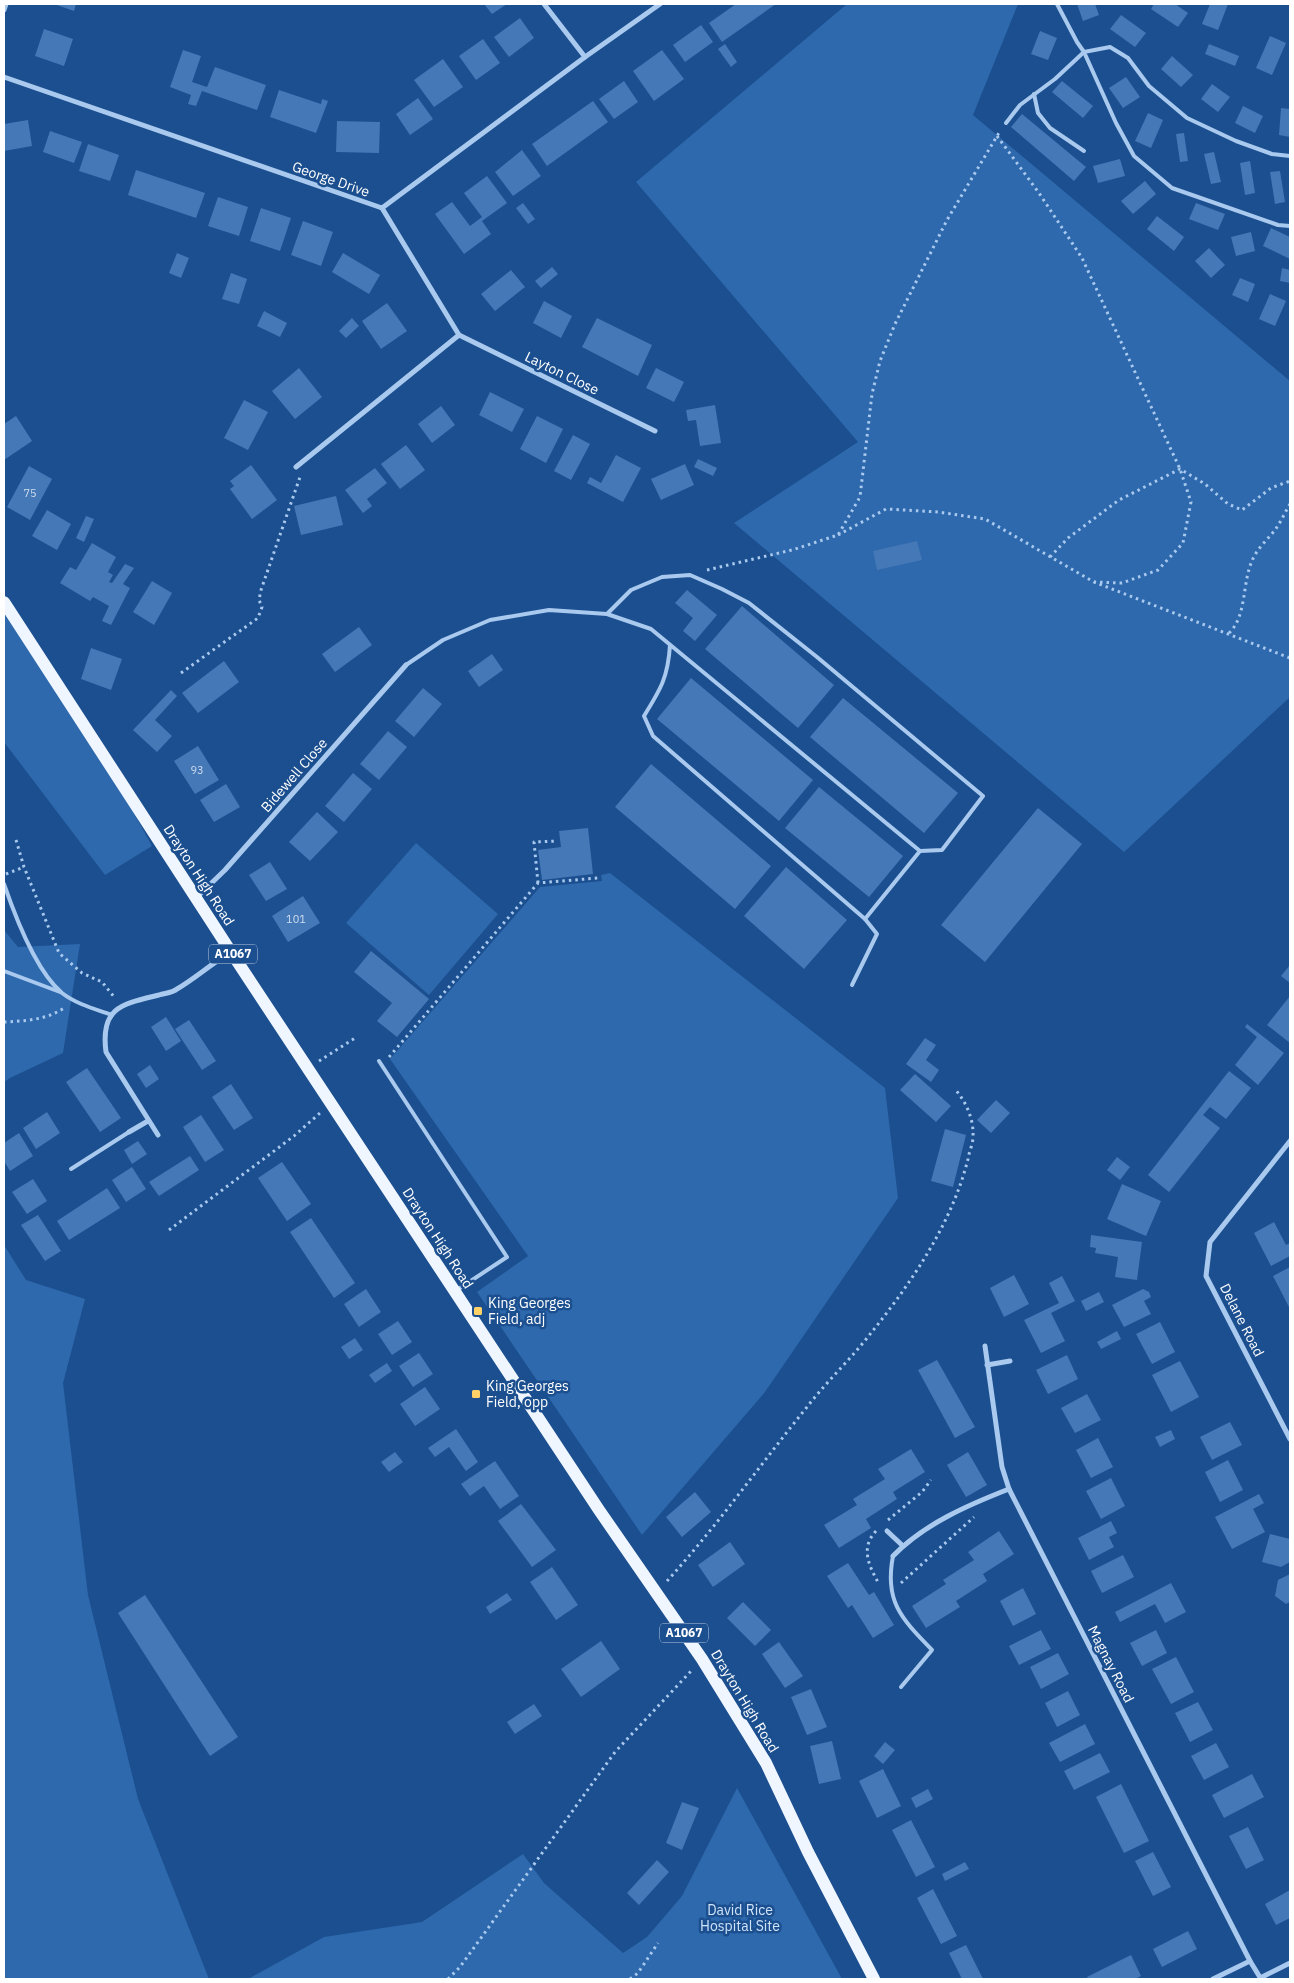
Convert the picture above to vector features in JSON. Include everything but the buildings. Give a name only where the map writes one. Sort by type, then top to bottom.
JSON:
[{"type":"main road","name":"Drayton High Road","points":[[4,602],[231,952],[599,1510],[702,1659],[766,1764],[808,1852],[874,1979]]},
{"type":"street","points":[[4,10],[6,4]]},
{"type":"street","points":[[544,4],[584,57]]},
{"type":"street","name":"George Drive","points":[[4,77],[382,208],[584,57],[660,4]]},
{"type":"street","points":[[296,468],[459,336],[382,208]]},
{"type":"street","name":"Layton Close","points":[[459,336],[655,431]]},
{"type":"street","name":"Bidewell Close","points":[[196,898],[225,870],[406,665]]},
{"type":"street","points":[[158,1135],[106,1052],[105,1025],[119,1007],[134,1001],[176,991],[231,952]]},
{"type":"street","points":[[129,1132],[148,1121]]},
{"type":"street","name":"Delane Road","points":[[1290,1141],[1210,1242],[1206,1276],[1290,1439]]},
{"type":"street","name":"Magnay Road","points":[[985,1346],[1002,1466],[1009,1489],[1260,1979]]},
{"type":"street","points":[[987,1365],[1010,1361]]},
{"type":"street","points":[[894,1556],[903,1546],[933,1525],[986,1498],[1009,1489]]},
{"type":"street","points":[[887,1531],[903,1546]]},
{"type":"street","points":[[1213,1979],[1250,1961]]},
{"type":"street","points":[[1260,1979],[1290,1963]]},
{"type":"lane","points":[[1057,4],[1084,52],[1116,123],[1134,156],[1172,188],[1278,225],[1290,226]]},
{"type":"lane","points":[[1006,123],[1020,105],[1067,70],[1084,52],[1110,47],[1128,58],[1149,86],[1187,118],[1236,141],[1272,154],[1290,156]]},
{"type":"lane","points":[[1034,94],[1038,113],[1050,128],[1084,151]]},
{"type":"lane","points":[[406,665],[443,640],[490,620],[549,610],[607,614],[651,630],[920,851],[942,850],[983,796],[856,688],[749,603],[690,574],[662,577],[631,590],[607,614]]},
{"type":"lane","points":[[670,645],[669,665],[663,685],[644,716],[652,736],[865,919],[877,934],[852,986]]},
{"type":"lane","points":[[865,919],[920,851]]},
{"type":"lane","points":[[4,884],[15,915],[42,968],[62,992]]},
{"type":"lane","points":[[4,971],[62,992],[75,1000],[112,1015]]},
{"type":"lane","points":[[380,1063],[507,1257],[455,1291]]},
{"type":"lane","points":[[71,1169],[129,1132]]},
{"type":"lane","points":[[894,1556],[891,1569],[891,1592],[897,1609],[932,1650],[901,1687]]},
{"type":"path","points":[[838,535],[860,497],[872,394],[880,361],[895,324],[938,236],[1006,123]]},
{"type":"path","points":[[997,136],[1040,193],[1082,258],[1180,469],[1190,502],[1183,543],[1158,570],[1122,583],[1094,582]]},
{"type":"path","points":[[181,673],[258,618],[262,612],[259,600],[261,590],[300,474],[296,468]]},
{"type":"path","points":[[1180,469],[1205,484],[1228,504],[1242,510],[1271,488],[1290,481]]},
{"type":"path","points":[[1050,557],[1068,538],[1119,500],[1180,469]]},
{"type":"path","points":[[1229,633],[1234,628],[1241,610],[1246,578],[1252,559],[1276,528],[1290,504]]},
{"type":"path","points":[[690,574],[792,550],[838,535],[886,509],[938,512],[985,519],[1094,582],[1290,658]]},
{"type":"path","points":[[16,840],[24,867],[59,953],[82,973],[102,982],[112,993],[119,1007]]},
{"type":"path","points":[[538,884],[534,842],[557,841]]},
{"type":"path","points":[[4,874],[24,867]]},
{"type":"path","points":[[380,1063],[538,884],[598,878]]},
{"type":"path","points":[[4,1022],[33,1021],[57,1012],[75,1000]]},
{"type":"path","points":[[308,1068],[355,1038]]},
{"type":"path","points":[[657,1593],[738,1495],[818,1393],[871,1333],[910,1279],[936,1236],[961,1187],[973,1137],[971,1119],[964,1100],[955,1089]]},
{"type":"path","points":[[169,1230],[294,1136],[331,1103]]},
{"type":"path","points":[[891,1592],[980,1512],[986,1498]]},
{"type":"path","points":[[448,1979],[460,1967],[615,1752],[702,1659]]},
{"type":"path","points":[[630,1979],[638,1973],[658,1943]]},
{"type":"green space","points":[[847,4],[1018,4],[973,115],[1290,381],[1290,697],[1124,852],[734,523],[858,442],[636,182]]},
{"type":"green space","points":[[4,612],[101,754],[152,846],[105,875],[4,742]]},
{"type":"green space","points":[[416,843],[498,914],[429,995],[346,923]]},
{"type":"green space","points":[[610,873],[885,1088],[898,1198],[765,1392],[642,1535],[477,1292],[528,1256],[390,1059],[540,887],[602,881],[601,875]]},
{"type":"green space","points":[[4,930],[18,947],[80,944],[63,1053],[4,1082]]},
{"type":"green space","points":[[4,1245],[26,1280],[85,1299],[63,1383],[88,1595],[138,1799],[209,1979],[4,1979]]},
{"type":"green space","name":"David Rice Hospital Site","points":[[737,1788],[842,1979],[248,1979],[324,1937],[422,1922],[523,1854],[544,1883],[623,1953],[647,1937],[682,1896]]},
{"type":"place","name":"King Georges Field, adj","points":[[478,1311]]},
{"type":"place","name":"King Georges Field, opp","points":[[476,1394]]}]
